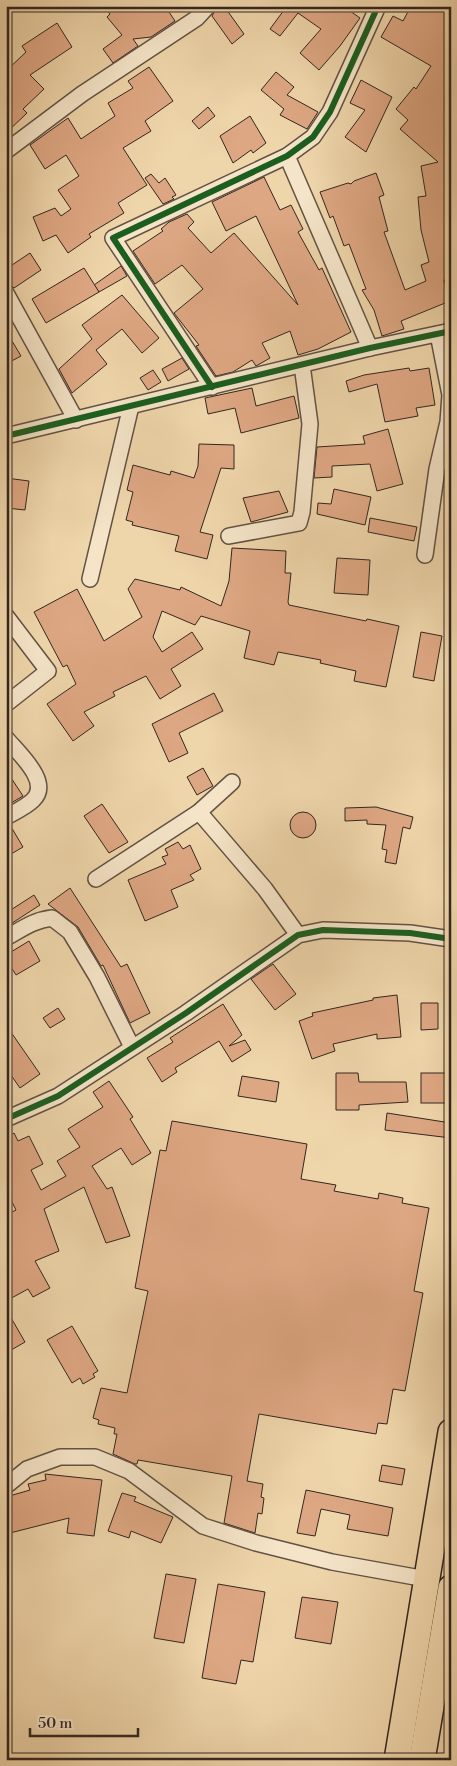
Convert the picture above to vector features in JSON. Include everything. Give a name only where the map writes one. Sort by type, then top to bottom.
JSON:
[{"type":"main road","points":[[397,1760],[451,1432]]},
{"type":"main road","points":[[422,1760],[451,1588]]},
{"type":"main road","points":[[405,1708],[430,1710]]},
{"type":"street","points":[[6,151],[82,94],[197,18],[208,6]]},
{"type":"street","points":[[212,387],[112,238],[287,156],[314,137],[330,112],[378,6]]},
{"type":"street","points":[[287,156],[370,348]]},
{"type":"street","points":[[6,292],[76,420]]},
{"type":"street","points":[[6,436],[370,348],[444,333],[450,395],[425,555]]},
{"type":"street","points":[[229,536],[299,523],[302,512],[310,424],[302,365]]},
{"type":"street","points":[[90,579],[131,406]]},
{"type":"street","points":[[6,616],[48,671],[6,704]]},
{"type":"street","points":[[6,738],[40,780],[40,790],[33,800],[6,817]]},
{"type":"street","points":[[96,880],[199,812],[232,782]]},
{"type":"street","points":[[199,812],[265,889],[298,935]]},
{"type":"street","points":[[6,938],[26,925],[52,918],[70,932],[97,976],[132,1047]]},
{"type":"street","points":[[6,1119],[58,1096],[298,935],[323,930],[410,933],[451,939]]},
{"type":"street","points":[[6,1486],[28,1469],[60,1457],[95,1457],[129,1471],[204,1526],[332,1562],[426,1579]]},
{"type":"building","points":[[104,6],[165,6],[175,21],[151,37],[133,39],[138,46],[113,63],[103,49],[122,35],[107,17],[110,14]]},
{"type":"building","points":[[224,6],[244,34],[232,44],[212,16],[217,7]]},
{"type":"building","points":[[287,6],[343,6],[360,18],[340,46],[319,70],[300,53],[321,29],[298,13],[280,36],[270,29]]},
{"type":"building","points":[[411,6],[442,6],[451,11],[451,87],[445,99],[451,101],[451,158],[447,158],[451,179],[451,278],[444,280],[450,301],[401,321],[404,329],[382,336],[374,310],[362,290],[366,289],[349,244],[344,246],[333,216],[330,218],[320,192],[348,183],[351,184],[354,181],[376,173],[384,195],[379,197],[388,231],[384,232],[405,290],[426,281],[421,265],[429,262],[421,230],[418,197],[426,196],[421,166],[438,162],[400,129],[408,120],[396,109],[414,87],[416,89],[431,66],[381,37],[393,16],[403,21]]},
{"type":"building","points":[[57,23],[72,47],[30,75],[44,89],[23,109],[27,113],[6,133],[6,71],[26,52],[22,46]]},
{"type":"building","points":[[149,67],[173,101],[145,121],[151,131],[123,148],[147,185],[118,203],[124,213],[89,234],[91,237],[68,253],[56,235],[43,241],[33,217],[55,208],[61,216],[71,209],[58,190],[79,176],[66,155],[45,169],[30,145],[68,118],[81,139],[115,116],[108,103],[133,88],[128,81]]},
{"type":"building","points":[[276,72],[294,87],[287,95],[318,112],[307,129],[280,115],[284,109],[261,90]]},
{"type":"building","points":[[361,80],[392,97],[366,152],[345,137],[365,110],[350,103]]},
{"type":"building","points":[[208,107],[215,116],[199,129],[192,121]]},
{"type":"building","points":[[250,116],[266,143],[253,153],[251,150],[233,163],[220,136]]},
{"type":"building","points":[[151,174],[159,183],[165,178],[176,195],[172,197],[174,199],[163,204],[145,178]]},
{"type":"building","points":[[264,177],[280,210],[291,205],[303,229],[298,232],[319,270],[322,268],[351,332],[318,349],[298,355],[290,331],[262,343],[270,358],[256,366],[252,360],[233,372],[216,376],[196,346],[199,345],[174,313],[203,289],[182,265],[155,284],[133,251],[163,231],[161,229],[169,222],[187,214],[194,222],[188,228],[211,253],[234,233],[298,305],[256,216],[226,231],[212,202]]},
{"type":"building","points":[[30,253],[41,270],[14,288],[6,280],[6,269]]},
{"type":"building","points":[[121,266],[127,276],[99,292],[94,285]]},
{"type":"building","points":[[84,268],[99,292],[46,323],[32,299]]},
{"type":"building","points":[[122,295],[159,338],[142,353],[122,329],[96,350],[107,364],[72,393],[59,369],[92,339],[82,325]]},
{"type":"building","points":[[6,331],[21,356],[6,364]]},
{"type":"building","points":[[182,358],[189,369],[168,381],[162,369]]},
{"type":"building","points":[[409,368],[410,371],[429,368],[435,405],[416,408],[418,416],[385,422],[377,384],[349,392],[346,381],[364,375]]},
{"type":"building","points":[[153,370],[161,382],[148,390],[140,378]]},
{"type":"building","points":[[252,388],[256,406],[294,396],[299,418],[241,433],[235,408],[208,414],[205,398]]},
{"type":"building","points":[[388,429],[403,484],[377,491],[370,464],[332,466],[332,477],[314,478],[317,447],[365,444],[363,436]]},
{"type":"building","points":[[199,444],[234,445],[234,469],[221,468],[200,532],[213,535],[207,559],[175,551],[179,536],[132,525],[133,522],[126,520],[133,492],[127,490],[133,465],[170,475],[171,471],[194,478],[198,466]]},
{"type":"building","points":[[6,478],[29,481],[25,510],[6,508]]},
{"type":"building","points":[[334,489],[371,497],[365,525],[317,514],[318,503],[331,504]]},
{"type":"building","points":[[279,491],[288,512],[251,522],[243,498]]},
{"type":"building","points":[[370,518],[417,527],[414,541],[368,532]]},
{"type":"building","points":[[232,548],[286,551],[285,573],[291,573],[289,605],[399,626],[386,687],[354,681],[356,671],[320,663],[321,660],[278,652],[274,665],[244,658],[250,631],[201,616],[195,625],[162,611],[153,637],[162,652],[192,632],[203,649],[171,669],[181,686],[160,699],[146,676],[113,692],[115,696],[84,712],[94,726],[73,741],[47,704],[76,684],[67,665],[63,667],[34,612],[77,589],[104,641],[142,617],[128,589],[135,579],[180,590],[181,587],[221,606],[229,581]]},
{"type":"building","points":[[337,558],[370,560],[368,595],[334,593]]},
{"type":"building","points":[[421,632],[442,636],[434,681],[413,677]]},
{"type":"building","points":[[214,693],[223,711],[179,733],[188,753],[169,762],[152,724]]},
{"type":"building","points":[[203,768],[213,786],[197,795],[187,777]]},
{"type":"building","points":[[6,770],[23,796],[6,806]]},
{"type":"building","points":[[102,804],[128,842],[109,853],[84,816]]},
{"type":"building","points":[[376,807],[413,817],[410,829],[403,827],[396,864],[385,862],[387,850],[382,849],[386,825],[367,824],[367,820],[345,821],[345,808]]},
{"type":"building","points":[[303,812],[312,816],[316,825],[312,834],[303,838],[294,834],[290,825],[294,816]]},
{"type":"building","points":[[10,825],[23,847],[6,857],[6,826]]},
{"type":"building","points":[[178,842],[183,849],[190,845],[201,869],[190,875],[194,880],[171,890],[178,907],[145,921],[128,880],[166,864],[162,857],[168,855],[165,849]]},
{"type":"building","points":[[70,888],[121,967],[127,964],[150,1013],[130,1023],[103,965],[101,966],[78,927],[48,904]]},
{"type":"building","points":[[34,895],[40,905],[6,927],[6,913]]},
{"type":"building","points":[[29,941],[40,961],[16,975],[6,959],[6,955]]},
{"type":"building","points":[[273,964],[296,994],[275,1010],[251,979]]},
{"type":"building","points":[[397,995],[401,1037],[377,1039],[377,1034],[333,1044],[335,1051],[312,1059],[299,1021],[313,1016],[312,1013],[373,1000],[373,998]]},
{"type":"building","points":[[421,1003],[438,1003],[438,1029],[421,1030]]},
{"type":"building","points":[[223,1004],[242,1035],[229,1046],[245,1040],[251,1050],[232,1062],[219,1041],[175,1068],[177,1072],[162,1082],[147,1058],[173,1042],[170,1038]]},
{"type":"building","points":[[58,1008],[65,1019],[50,1028],[43,1018]]},
{"type":"building","points":[[6,1025],[40,1074],[20,1088],[6,1068]]},
{"type":"building","points":[[336,1073],[358,1073],[359,1082],[406,1082],[408,1102],[359,1105],[359,1110],[336,1110]]},
{"type":"building","points":[[421,1073],[451,1073],[451,1103],[421,1103]]},
{"type":"building","points":[[242,1076],[279,1082],[276,1102],[238,1096]]},
{"type":"building","points":[[109,1081],[133,1117],[130,1119],[151,1153],[132,1165],[121,1148],[92,1166],[107,1189],[112,1187],[130,1236],[106,1243],[84,1187],[44,1209],[59,1251],[35,1261],[50,1288],[33,1297],[28,1289],[6,1301],[6,1215],[16,1210],[6,1190],[6,1138],[14,1133],[18,1141],[29,1136],[43,1164],[31,1170],[41,1190],[66,1176],[57,1161],[80,1147],[68,1129],[103,1107],[93,1092]]},
{"type":"building","points":[[387,1113],[451,1123],[451,1138],[385,1130]]},
{"type":"building","points":[[172,1121],[307,1144],[301,1179],[336,1185],[334,1191],[378,1199],[379,1193],[403,1198],[402,1203],[429,1208],[414,1291],[423,1293],[405,1391],[393,1389],[387,1424],[378,1423],[376,1434],[259,1414],[247,1481],[263,1484],[261,1497],[264,1498],[262,1514],[258,1513],[255,1533],[224,1523],[232,1476],[138,1460],[137,1464],[135,1464],[113,1454],[117,1434],[114,1434],[115,1428],[98,1424],[99,1420],[93,1418],[101,1388],[127,1393],[148,1291],[135,1288],[160,1150],[166,1151]]},
{"type":"building","points":[[6,1309],[25,1342],[6,1353]]},
{"type":"building","points":[[72,1326],[98,1371],[93,1374],[95,1377],[83,1384],[80,1378],[72,1383],[47,1340]]},
{"type":"building","points":[[382,1465],[405,1469],[402,1485],[379,1481]]},
{"type":"building","points":[[45,1474],[102,1480],[94,1536],[67,1533],[69,1518],[6,1534],[6,1497],[30,1490],[28,1484],[46,1480]]},
{"type":"building","points":[[306,1490],[393,1508],[388,1536],[347,1529],[350,1515],[321,1509],[315,1536],[297,1533]]},
{"type":"building","points":[[122,1493],[136,1497],[134,1501],[173,1517],[161,1543],[131,1531],[129,1538],[108,1531]]},
{"type":"building","points":[[166,1574],[196,1579],[184,1643],[154,1638]]},
{"type":"building","points":[[218,1584],[265,1592],[253,1662],[241,1660],[236,1684],[202,1678]]},
{"type":"building","points":[[302,1597],[338,1602],[331,1644],[295,1638]]},
{"type":"cycle path","points":[[212,387],[113,238],[287,156],[313,137],[330,112],[378,6]]},
{"type":"cycle path","points":[[6,436],[370,348],[451,331]]},
{"type":"cycle path","points":[[6,1119],[58,1096],[186,1013],[298,935],[323,930],[410,933],[451,939]]}]
